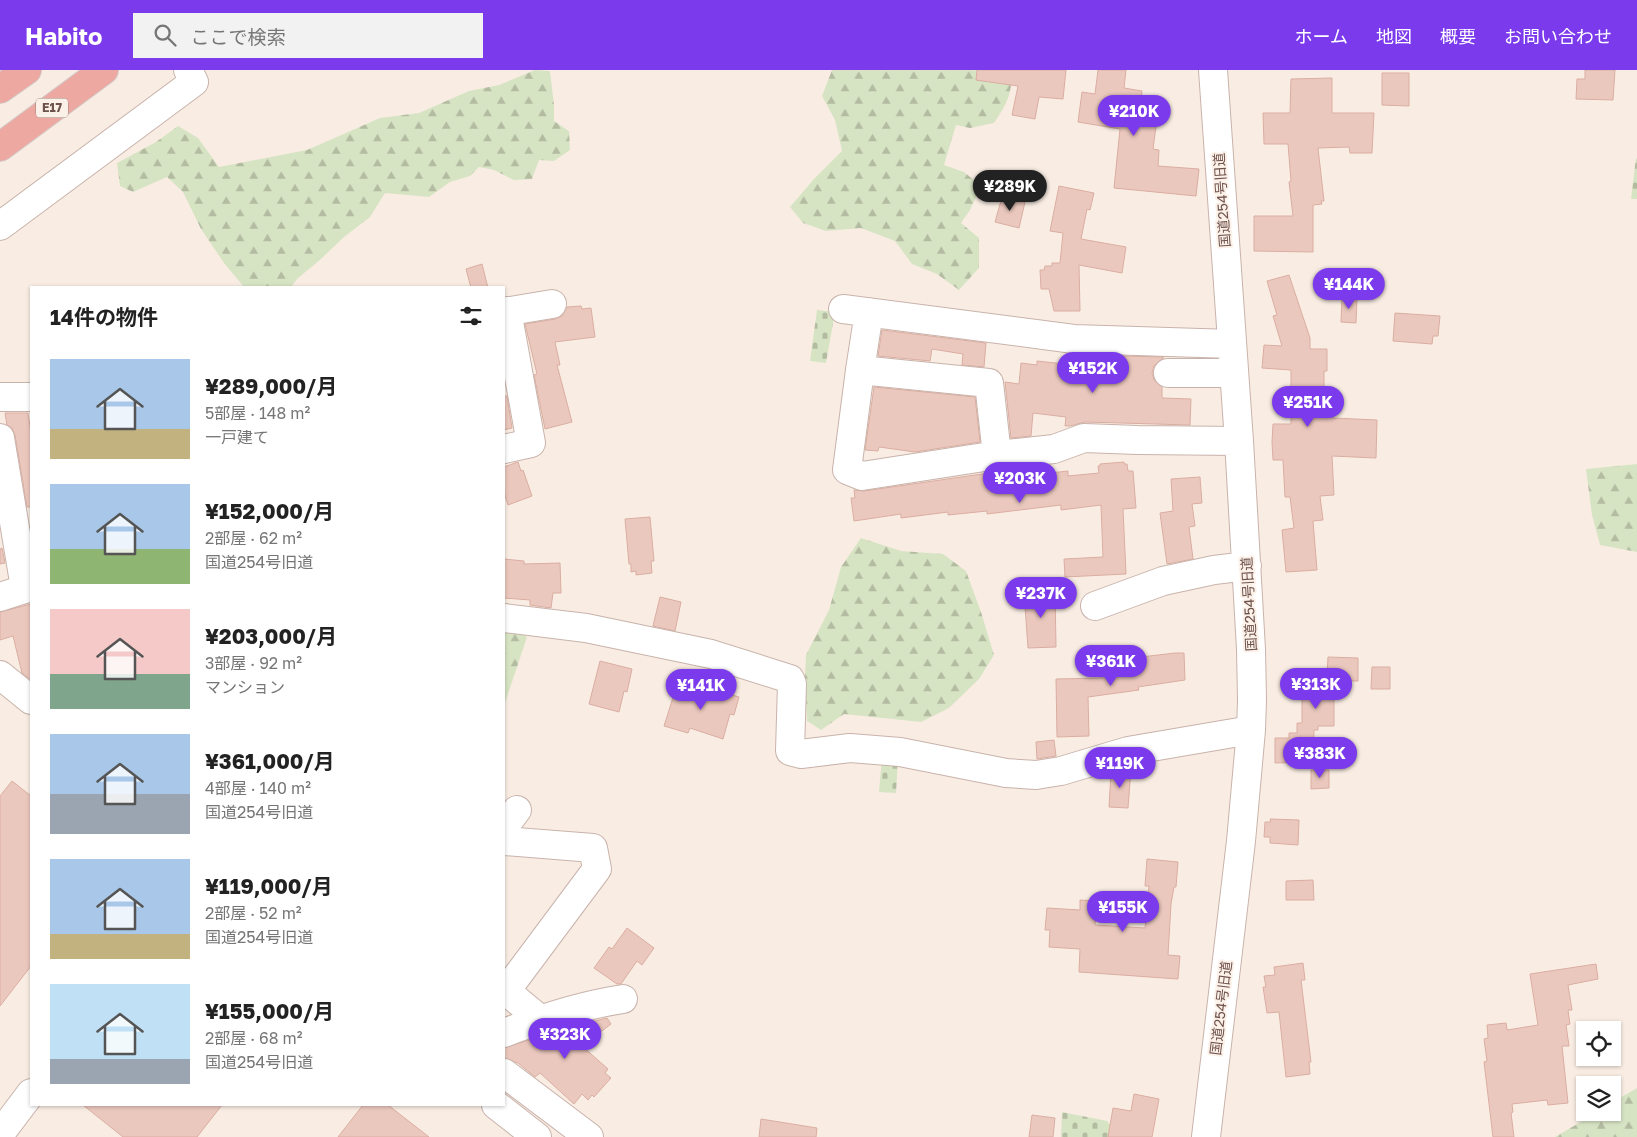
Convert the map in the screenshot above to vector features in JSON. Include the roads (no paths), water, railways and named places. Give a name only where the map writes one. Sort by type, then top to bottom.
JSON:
[{"type":"highway","points":[[0,90],[26,70]]},
{"type":"highway","name":"E17","points":[[0,147],[104,70]]},
{"type":"street","name":"国道254号旧道","points":[[1206,1137],[1241,842],[1251,730],[1251,650],[1247,566],[1213,70]]},
{"type":"street","points":[[0,226],[196,74]]},
{"type":"street","points":[[505,449],[531,443],[510,360],[505,312],[552,304]]},
{"type":"street","points":[[1232,344],[1074,339],[856,310],[860,370],[847,470],[862,476],[997,455],[1054,449],[1084,438],[1239,441]]},
{"type":"street","points":[[860,370],[989,383],[997,455]]},
{"type":"street","points":[[1168,373],[1234,373]]},
{"type":"street","points":[[0,397],[30,397]]},
{"type":"street","points":[[0,438],[28,588],[0,597]]},
{"type":"street","points":[[1095,606],[1163,581],[1214,570],[1247,566]]},
{"type":"street","points":[[505,618],[586,628],[712,654],[790,678],[792,684],[790,751],[801,754],[850,748],[900,752],[1006,774],[1036,775],[1061,771],[1128,751],[1251,730]]},
{"type":"street","points":[[0,675],[30,699]]},
{"type":"street","points":[[505,841],[592,848],[597,869],[506,991],[541,1020]]},
{"type":"street","points":[[505,1033],[602,1002],[623,999]]},
{"type":"street","points":[[505,1074],[587,1136]]},
{"type":"street","points":[[0,1134],[30,1094]]},
{"type":"street","points":[[497,1106],[537,1137]]}]
